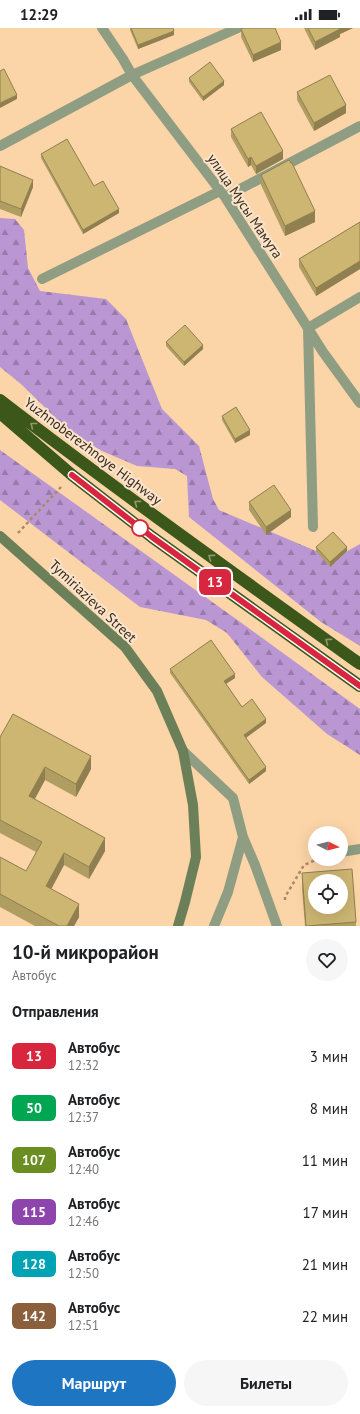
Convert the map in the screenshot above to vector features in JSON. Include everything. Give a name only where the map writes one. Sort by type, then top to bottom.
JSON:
[{"type":"highway","name":"Yuzhnoberezhnoye Highway","points":[[0,400],[58,445],[360,664]]},
{"type":"highway","name":"Yuzhnoberezhnoye Highway","points":[[0,413],[72,475],[152,537],[360,686]]},
{"type":"street","name":"улица Мусы Мамута","points":[[102,28],[132,75],[222,194],[323,352],[360,403]]},
{"type":"street","points":[[0,146],[132,75],[238,28]]},
{"type":"street","points":[[42,279],[222,194],[360,126]]},
{"type":"street","points":[[313,528],[308,328],[360,297]]},
{"type":"street","name":"Tymiriazieva Street","points":[[0,536],[125,647],[157,691],[183,751],[193,805],[196,857],[178,926]]},
{"type":"street","points":[[183,751],[233,798],[243,837],[255,865],[276,926]]},
{"type":"street","points":[[214,926],[228,892],[243,837]]},
{"type":"street","points":[[348,851],[360,849]]},
{"type":"path","points":[[8,542],[72,475]]},
{"type":"path","points":[[286,904],[284,897],[304,865],[308,863]]},
{"type":"green space","points":[[0,218],[15,219],[24,230],[28,268],[40,291],[106,299],[126,319],[162,409],[199,446],[213,499],[219,510],[316,551],[342,554],[360,544],[360,646],[321,622],[189,517],[187,476],[175,469],[137,466],[102,451],[68,430],[21,384],[0,367]]},
{"type":"green space","points":[[0,450],[360,709],[360,755],[327,734],[262,677],[227,633],[206,620],[140,607],[0,500]]},
{"type":"building","points":[[131,28],[173,28],[174,31],[138,45]]},
{"type":"building","points":[[275,28],[281,42],[253,55],[241,29]]},
{"type":"building","points":[[308,28],[340,28],[340,29],[315,42]]},
{"type":"building","points":[[210,62],[224,81],[203,97],[189,78]]},
{"type":"building","points":[[4,69],[17,95],[0,103],[0,71]]},
{"type":"building","points":[[330,75],[346,105],[314,123],[297,92]]},
{"type":"building","points":[[261,112],[283,151],[256,166],[251,157],[248,159],[231,129]]},
{"type":"building","points":[[67,139],[94,186],[103,181],[119,209],[83,230],[41,154]]},
{"type":"building","points":[[289,160],[292,163],[315,211],[285,226],[261,175]]},
{"type":"building","points":[[0,166],[33,180],[21,209],[0,201]]},
{"type":"building","points":[[360,222],[360,261],[316,288],[299,259]]},
{"type":"building","points":[[185,325],[203,345],[184,362],[166,342]]},
{"type":"building","points":[[236,407],[250,430],[235,439],[222,416]]},
{"type":"building","points":[[274,485],[291,510],[266,527],[249,502]]},
{"type":"building","points":[[333,532],[347,547],[330,562],[316,547]]},
{"type":"building","points":[[211,640],[235,674],[224,681],[242,707],[252,699],[266,719],[244,735],[266,767],[249,780],[170,669]]},
{"type":"building","points":[[13,714],[91,756],[76,784],[45,767],[29,796],[105,838],[89,867],[64,853],[46,886],[79,904],[67,926],[59,926],[0,894],[0,857],[26,871],[42,842],[0,820],[0,737]]},
{"type":"building","points":[[352,869],[356,922],[306,926],[302,873]]},
{"type":"bus line","name":"13","points":[[72,475],[152,537],[360,686]]}]
